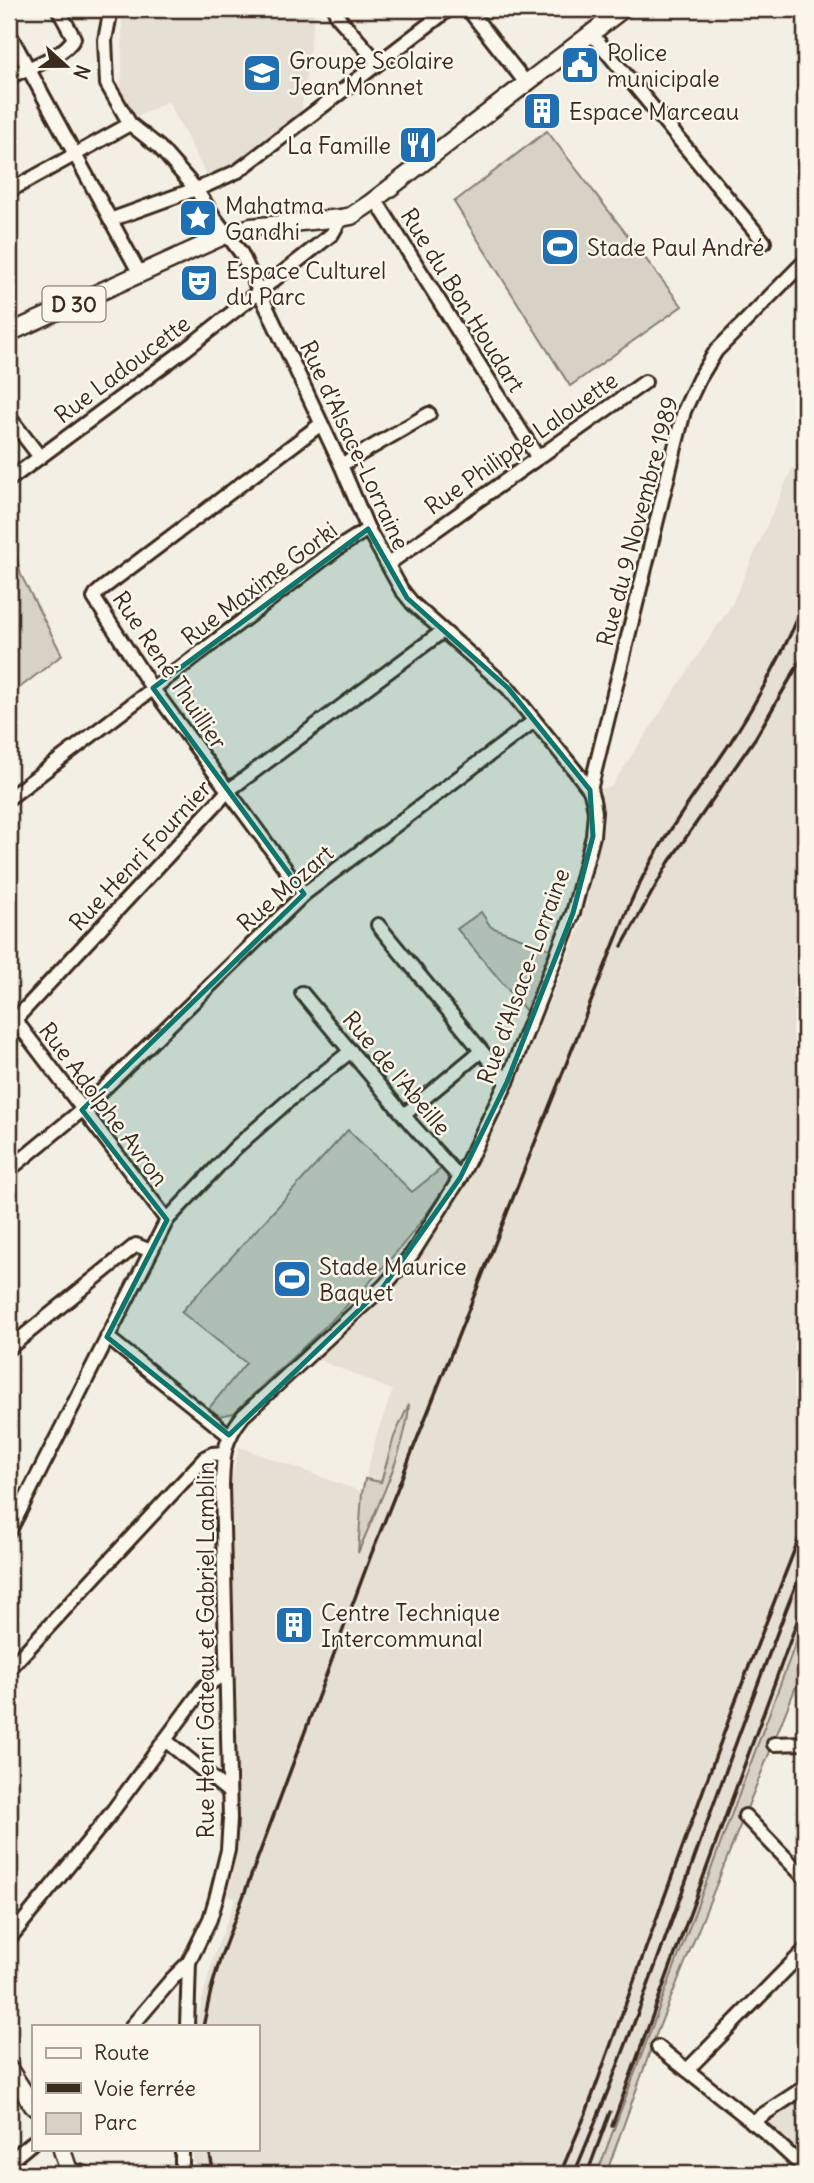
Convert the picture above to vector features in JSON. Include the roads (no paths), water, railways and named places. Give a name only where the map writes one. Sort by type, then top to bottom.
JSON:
[{"type":"main road","name":"D 30","points":[[9,333],[228,234],[251,227],[341,218],[357,212],[591,33],[615,11]]},
{"type":"main road","points":[[9,2069],[32,2104]]},
{"type":"main road","points":[[63,2152],[69,2172]]},
{"type":"street","points":[[9,78],[70,46],[74,38],[58,9]]},
{"type":"street","points":[[9,191],[127,119],[107,83],[105,40],[111,9]]},
{"type":"street","points":[[335,9],[337,16],[378,63]]},
{"type":"street","points":[[110,220],[238,171],[449,9]]},
{"type":"street","points":[[468,9],[526,83]]},
{"type":"street","points":[[9,33],[140,274]]},
{"type":"street","points":[[591,33],[764,243]]},
{"type":"street","name":"Rue d'Alsace-Lorraine","points":[[127,119],[159,147],[195,188],[241,253],[341,465],[368,529],[407,598],[508,688],[590,790],[594,812],[584,875],[573,913],[507,1082],[485,1132],[460,1178],[411,1254],[384,1286],[243,1416],[229,1435]]},
{"type":"street","name":"Rue du Bon Houdart","points":[[375,199],[538,458]]},
{"type":"street","name":"Rue Ladoucette","points":[[9,480],[186,349],[332,234],[341,218]]},
{"type":"street","name":"Rue du 9 Novembre 1989","points":[[590,790],[684,411],[698,379],[716,351],[805,261]]},
{"type":"street","name":"Rue Philippe Lalouette","points":[[388,564],[645,382]]},
{"type":"street","points":[[341,465],[429,414]]},
{"type":"street","points":[[9,417],[40,457]]},
{"type":"street","name":"Rue René Thuillier","points":[[304,894],[153,688],[96,603],[96,594],[321,424]]},
{"type":"street","name":"Rue Maxime Gorki","points":[[9,798],[338,548],[368,529]]},
{"type":"street","name":"Rue Henri Fournier","points":[[11,1020],[229,790],[443,631]]},
{"type":"street","name":"Rue Mozart","points":[[9,1170],[82,1110],[304,894],[534,721]]},
{"type":"street","points":[[378,925],[507,1082]]},
{"type":"street","name":"Rue de l'Abeille","points":[[302,992],[460,1178]]},
{"type":"street","name":"Rue Adolphe Avron","points":[[11,1020],[167,1220]]},
{"type":"street","points":[[9,1532],[167,1220],[235,1148],[351,1051]]},
{"type":"street","points":[[404,1115],[481,1051]]},
{"type":"street","points":[[9,1348],[136,1245],[151,1251]]},
{"type":"street","points":[[107,1337],[229,1435]]},
{"type":"street","name":"Rue Henri Gateau et Gabriel Lamblin","points":[[187,2025],[189,1962],[210,1919],[228,1850],[222,1486],[224,1453],[229,1435]]},
{"type":"street","points":[[9,1669],[206,1457],[224,1453]]},
{"type":"street","points":[[9,1939],[109,1816],[204,1687],[226,1673]]},
{"type":"street","points":[[164,1740],[229,1792]]},
{"type":"street","points":[[774,1744],[805,1742]]},
{"type":"street","points":[[745,1816],[805,1878]]},
{"type":"street","points":[[687,2070],[805,1950]]},
{"type":"street","points":[[133,2025],[189,1962]]},
{"type":"street","points":[[658,2047],[752,2122],[801,2165],[804,2174]]},
{"type":"street","points":[[752,2122],[805,2087]]},
{"type":"street","points":[[9,2162],[32,2143]]},
{"type":"street","points":[[182,2152],[182,2174]]},
{"type":"street","points":[[69,2172],[87,2174]]},
{"type":"railway","points":[[203,2025],[221,1956],[371,1555],[629,906],[663,842],[751,709],[805,602]]},
{"type":"railway","points":[[622,946],[669,862],[756,737],[805,653]]},
{"type":"railway","points":[[560,2174],[586,2113],[737,1697],[805,1523]]},
{"type":"railway","points":[[574,2174],[634,2022],[805,1562]]},
{"type":"railway","points":[[612,2126],[805,1600]]},
{"type":"railway","points":[[587,2174],[610,2112]]},
{"type":"railway","points":[[209,2152],[214,2174]]},
{"type":"place","name":"Police municipale","points":[[580,65]]},
{"type":"place","name":"Groupe Scolaire Jean Monnet","points":[[262,73]]},
{"type":"place","name":"Espace Marceau","points":[[542,111]]},
{"type":"place","name":"La Famille","points":[[418,145]]},
{"type":"place","name":"Mahatma Gandhi","points":[[198,218]]},
{"type":"place","name":"Stade Paul André","points":[[560,247]]},
{"type":"place","name":"Espace Culturel du Parc","points":[[199,283]]},
{"type":"place","name":"Stade Maurice Baquet","points":[[292,1279]]},
{"type":"place","name":"Centre Technique Intercommunal","points":[[294,1625]]}]
